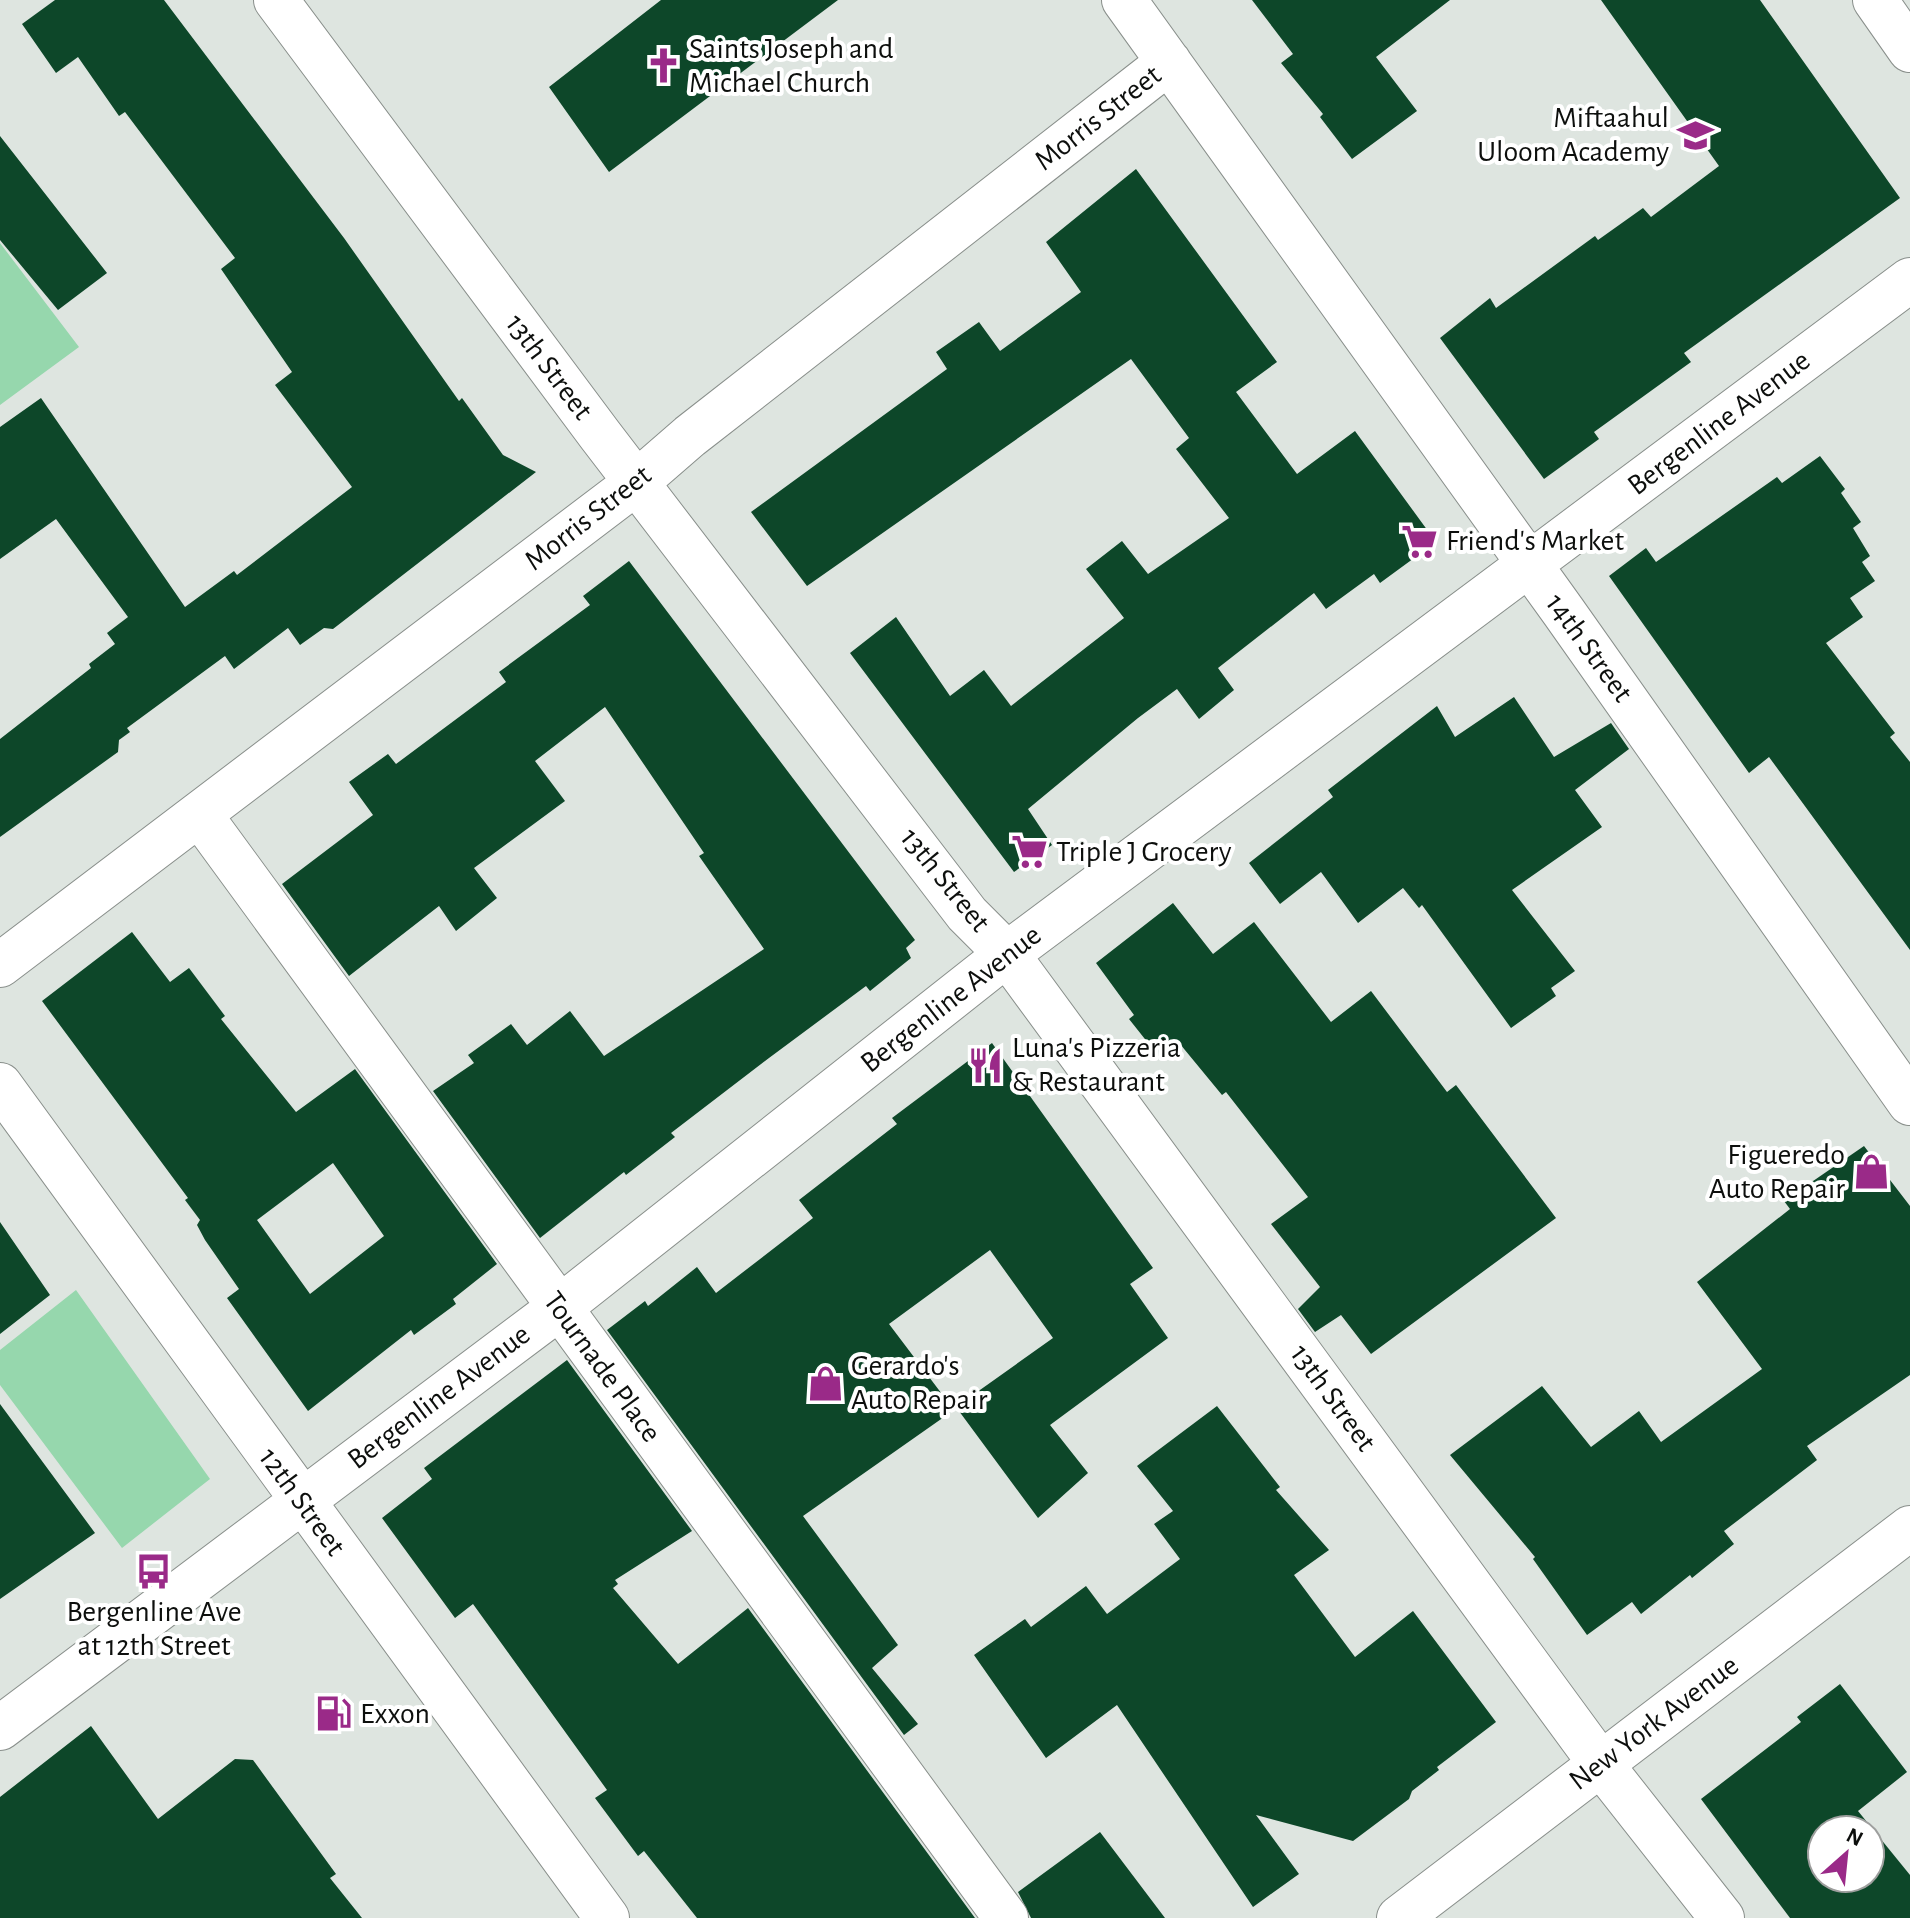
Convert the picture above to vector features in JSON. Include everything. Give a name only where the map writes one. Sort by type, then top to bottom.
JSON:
[{"type":"street","name":"13th Street","points":[[276,0],[637,482],[967,914],[1007,954],[1600,1763],[1722,1918]]},
{"type":"street","name":"14th Street","points":[[1124,0],[1910,1103]]},
{"type":"street","points":[[1875,0],[1910,50]]},
{"type":"street","name":"Morris Street","points":[[0,965],[637,482],[690,436],[1169,62]]},
{"type":"street","name":"Bergenline Avenue","points":[[0,1728],[559,1308],[1007,954],[1910,280]]},
{"type":"street","name":"Tournade Place","points":[[200,815],[1006,1918]]},
{"type":"street","name":"12th Street","points":[[0,1085],[607,1918]]},
{"type":"street","name":"New York Avenue","points":[[1399,1918],[1910,1528]]},
{"type":"green space","points":[[0,243],[79,347],[0,405]]},
{"type":"green space","points":[[76,1290],[210,1479],[122,1548],[0,1385],[0,1350]]},
{"type":"building","points":[[55,0],[164,0],[344,238],[459,401],[462,398],[503,455],[536,472],[333,629],[324,628],[300,645],[288,628],[234,669],[225,656],[127,728],[130,732],[119,740],[118,752],[0,837],[0,739],[91,668],[89,664],[115,644],[107,633],[128,617],[56,519],[0,559],[0,427],[41,398],[185,607],[234,571],[237,575],[352,487],[275,385],[292,372],[221,269],[235,258],[125,112],[119,116],[78,57],[56,73],[22,24]]},
{"type":"building","name":"Saints Joseph and Michael Church","points":[[661,0],[838,0],[609,172],[549,87]]},
{"type":"building","points":[[1252,0],[1450,0],[1376,57],[1417,111],[1352,159],[1320,117],[1323,114],[1281,63],[1293,54]]},
{"type":"building","name":"Miftaahul Uloom Academy","points":[[1601,0],[1760,0],[1900,198],[1684,353],[1691,362],[1594,432],[1599,439],[1544,479],[1440,338],[1490,298],[1496,308],[1595,236],[1598,240],[1643,208],[1651,217],[1719,166]]},
{"type":"building","points":[[0,136],[107,273],[58,310],[0,240]]},
{"type":"building","points":[[1136,169],[1277,362],[1236,392],[1297,474],[1355,431],[1436,542],[1380,583],[1374,574],[1326,609],[1314,593],[1218,668],[1234,690],[1199,719],[1177,689],[1138,718],[1028,809],[1052,845],[1014,872],[850,653],[896,617],[950,696],[984,670],[1011,706],[1124,618],[1086,569],[1122,541],[1148,574],[1229,518],[1176,449],[1189,438],[1131,359],[807,586],[751,512],[947,369],[936,352],[979,322],[1000,351],[1081,292],[1046,242]]},
{"type":"building","points":[[1820,456],[1845,489],[1841,493],[1861,522],[1853,528],[1870,556],[1862,562],[1875,581],[1850,598],[1863,617],[1826,643],[1895,733],[1890,737],[1910,762],[1910,950],[1769,757],[1749,773],[1609,576],[1646,548],[1656,562],[1777,477],[1782,483]]},
{"type":"building","points":[[629,561],[915,940],[906,948],[911,958],[870,991],[866,986],[769,1058],[671,1133],[675,1137],[626,1175],[624,1172],[540,1238],[433,1091],[474,1063],[468,1055],[511,1024],[527,1045],[570,1011],[604,1056],[764,949],[699,856],[704,853],[605,707],[535,761],[565,801],[474,868],[497,898],[456,931],[439,906],[349,976],[282,884],[373,815],[349,782],[388,754],[396,764],[506,682],[499,672],[590,605],[583,596]]},
{"type":"building","points":[[1514,697],[1554,757],[1611,723],[1629,749],[1575,790],[1602,827],[1512,890],[1575,971],[1551,988],[1556,996],[1511,1028],[1422,905],[1419,908],[1403,888],[1358,923],[1321,872],[1280,904],[1249,863],[1333,797],[1328,790],[1437,706],[1455,737]]},
{"type":"building","points":[[1173,903],[1213,954],[1254,922],[1331,1022],[1371,991],[1447,1092],[1456,1085],[1556,1218],[1371,1354],[1341,1315],[1315,1332],[1298,1309],[1320,1287],[1271,1224],[1308,1197],[1226,1092],[1222,1095],[1180,1044],[1160,1058],[1129,1019],[1134,1015],[1096,963]]},
{"type":"building","points":[[132,932],[170,982],[189,968],[225,1016],[221,1019],[296,1112],[355,1069],[497,1264],[453,1299],[456,1304],[414,1335],[411,1330],[308,1411],[227,1298],[239,1289],[205,1240],[197,1225],[200,1220],[185,1200],[188,1198],[42,1001]],"holes":[[[333,1163],[384,1236],[310,1294],[257,1220]]]},
{"type":"building","points":[[992,1043],[1153,1268],[1130,1284],[1168,1338],[1050,1425],[1088,1473],[1038,1518],[956,1407],[1053,1338],[990,1250],[889,1324],[954,1410],[803,1516],[898,1645],[872,1668],[918,1724],[904,1735],[607,1330],[645,1301],[648,1306],[697,1267],[716,1293],[813,1218],[799,1200],[897,1124],[892,1118]]},
{"type":"building","points":[[1864,1146],[1910,1206],[1910,1375],[1807,1446],[1817,1460],[1724,1531],[1734,1544],[1692,1578],[1690,1575],[1641,1614],[1632,1602],[1587,1635],[1533,1559],[1535,1557],[1450,1455],[1542,1386],[1591,1447],[1639,1411],[1661,1442],[1762,1369],[1697,1282],[1790,1209],[1784,1201]]},
{"type":"building","points":[[0,1222],[50,1295],[0,1334]]},
{"type":"building","points":[[567,1360],[692,1531],[615,1580],[618,1584],[613,1588],[678,1664],[748,1608],[975,1918],[697,1918],[644,1851],[638,1856],[595,1798],[607,1790],[473,1604],[455,1618],[382,1518],[432,1479],[424,1468]]},
{"type":"building","points":[[0,1404],[95,1533],[0,1599]]},
{"type":"building","points":[[1217,1406],[1280,1487],[1276,1490],[1329,1550],[1294,1575],[1355,1657],[1413,1611],[1496,1722],[1437,1767],[1439,1770],[1412,1791],[1409,1799],[1353,1841],[1256,1815],[1299,1874],[1253,1907],[1117,1705],[1046,1758],[974,1655],[1025,1619],[1031,1627],[1086,1586],[1107,1614],[1180,1559],[1154,1524],[1173,1511],[1137,1466]]},
{"type":"building","points":[[1840,1684],[1907,1772],[1858,1811],[1860,1814],[1806,1814],[1806,1894],[1886,1894],[1886,1845],[1910,1875],[1910,1918],[1790,1918],[1701,1799],[1801,1722],[1797,1717]]},
{"type":"building","points":[[91,1726],[158,1819],[235,1759],[253,1760],[336,1874],[330,1878],[362,1918],[0,1918],[0,1797]]},
{"type":"building","points":[[1100,1832],[1165,1918],[1031,1918],[1018,1892]]},
{"type":"place","name":"Saints Joseph and Michael Church","points":[[663,66]]},
{"type":"place","name":"Miftaahul Uloom Academy","points":[[1695,135]]},
{"type":"place","name":"Friend's Market","points":[[1420,541]]},
{"type":"place","name":"Triple J Grocery","points":[[1030,852]]},
{"type":"place","name":"Luna's Pizzeria & Restaurant","points":[[986,1065]]},
{"type":"place","name":"Figueredo Auto Repair","points":[[1871,1172]]},
{"type":"place","name":"Gerardo's Auto Repair","points":[[825,1383]]},
{"type":"place","name":"Bergenline Ave at 12th Street","points":[[154,1571]]},
{"type":"place","name":"Exxon","points":[[334,1714]]}]
